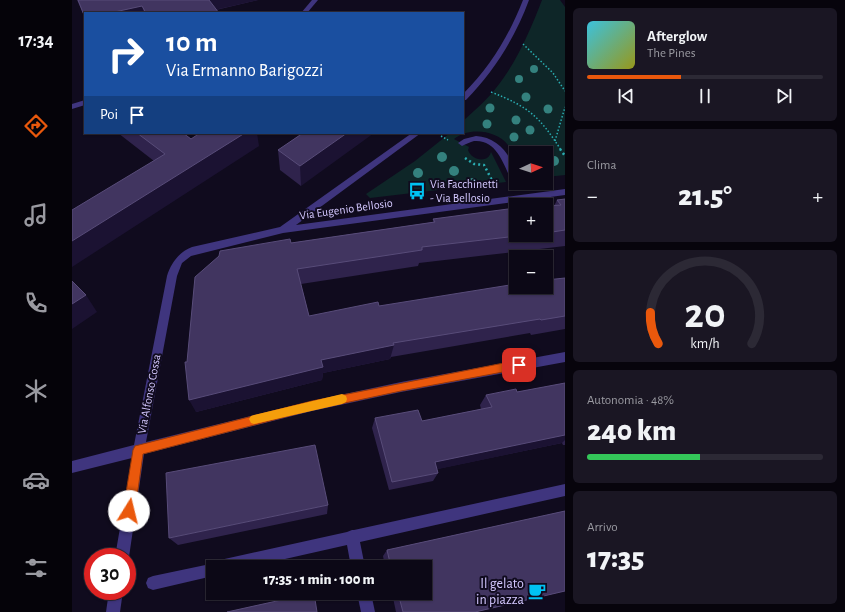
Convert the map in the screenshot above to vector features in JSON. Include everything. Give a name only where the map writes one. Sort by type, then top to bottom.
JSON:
[{"type":"street","points":[[305,12],[315,0]]},
{"type":"street","points":[[464,97],[485,76],[505,45],[526,0]]},
{"type":"street","points":[[72,107],[84,102]]},
{"type":"street","points":[[283,230],[416,134]]},
{"type":"street","points":[[458,144],[478,138],[493,142],[500,150],[509,167]]},
{"type":"street","points":[[521,190],[524,197]]},
{"type":"street","name":"Via Eugenio Bellosio","points":[[181,258],[192,251],[283,230],[565,192]]},
{"type":"street","name":"Via Alfonso Cossa","points":[[123,548],[139,450],[172,276],[176,263],[181,258]]},
{"type":"street","points":[[72,467],[264,417],[357,396],[565,357]]},
{"type":"street","points":[[250,560],[352,536],[565,490]]},
{"type":"street","points":[[352,536],[357,560]]},
{"type":"street","points":[[153,583],[206,571]]},
{"type":"street","points":[[113,612],[115,600]]},
{"type":"street","points":[[365,600],[368,612]]},
{"type":"path","points":[[521,43],[553,73],[565,91]]},
{"type":"path","points":[[489,91],[515,102],[535,115],[548,130],[565,156]]},
{"type":"path","points":[[555,141],[565,107]]},
{"type":"path","points":[[441,136],[458,144]]},
{"type":"path","points":[[463,157],[474,164],[484,165],[495,187]]},
{"type":"green space","points":[[542,0],[560,0],[565,7],[565,175],[553,176],[553,146],[509,147],[503,140],[490,133],[475,132],[464,134],[464,120],[489,97],[504,78],[528,35]]},
{"type":"green space","points":[[449,134],[464,134],[454,139],[469,147],[468,150],[472,156],[476,158],[487,158],[491,152],[506,182],[370,198],[366,194],[415,161]]},
{"type":"building","points":[[78,0],[209,0],[218,12],[145,12],[142,6],[115,12],[84,12],[84,15]]},
{"type":"building","points":[[138,134],[184,134],[191,139],[198,134],[243,134],[72,241],[72,210],[165,154]]},
{"type":"building","points":[[302,134],[346,134],[300,166],[278,150]]},
{"type":"building","points":[[565,199],[565,230],[553,232],[553,206],[561,205],[557,200]]},
{"type":"building","points":[[509,209],[509,237],[422,247],[422,250],[297,269],[309,316],[378,302],[379,306],[509,285],[509,294],[553,294],[553,279],[565,278],[565,316],[393,343],[394,345],[321,360],[323,367],[189,400],[185,362],[187,362],[195,277],[219,256],[220,251],[290,239],[291,243],[435,222],[433,219]]},
{"type":"building","points":[[72,281],[86,295],[72,304]]},
{"type":"building","points":[[565,383],[565,435],[435,462],[438,473],[392,482],[375,418],[418,410],[422,421],[492,407],[486,395],[516,389],[517,392]]},
{"type":"building","points":[[315,445],[328,505],[169,538],[166,473]]},
{"type":"building","points":[[565,511],[565,591],[475,612],[403,612],[400,600],[432,600],[432,560],[389,560],[387,550]]},
{"type":"building","points":[[282,600],[315,600],[317,612],[227,612]]},
{"type":"slow traffic","points":[[254,419],[342,399]]},
{"type":"place","name":"Via Facchinetti - Via Bellosio","points":[[417,191]]},
{"type":"place","name":"Il gelato in piazza","points":[[537,591]]},
{"type":"route","points":[[129,511],[139,450],[312,406],[401,387],[519,365]]}]
